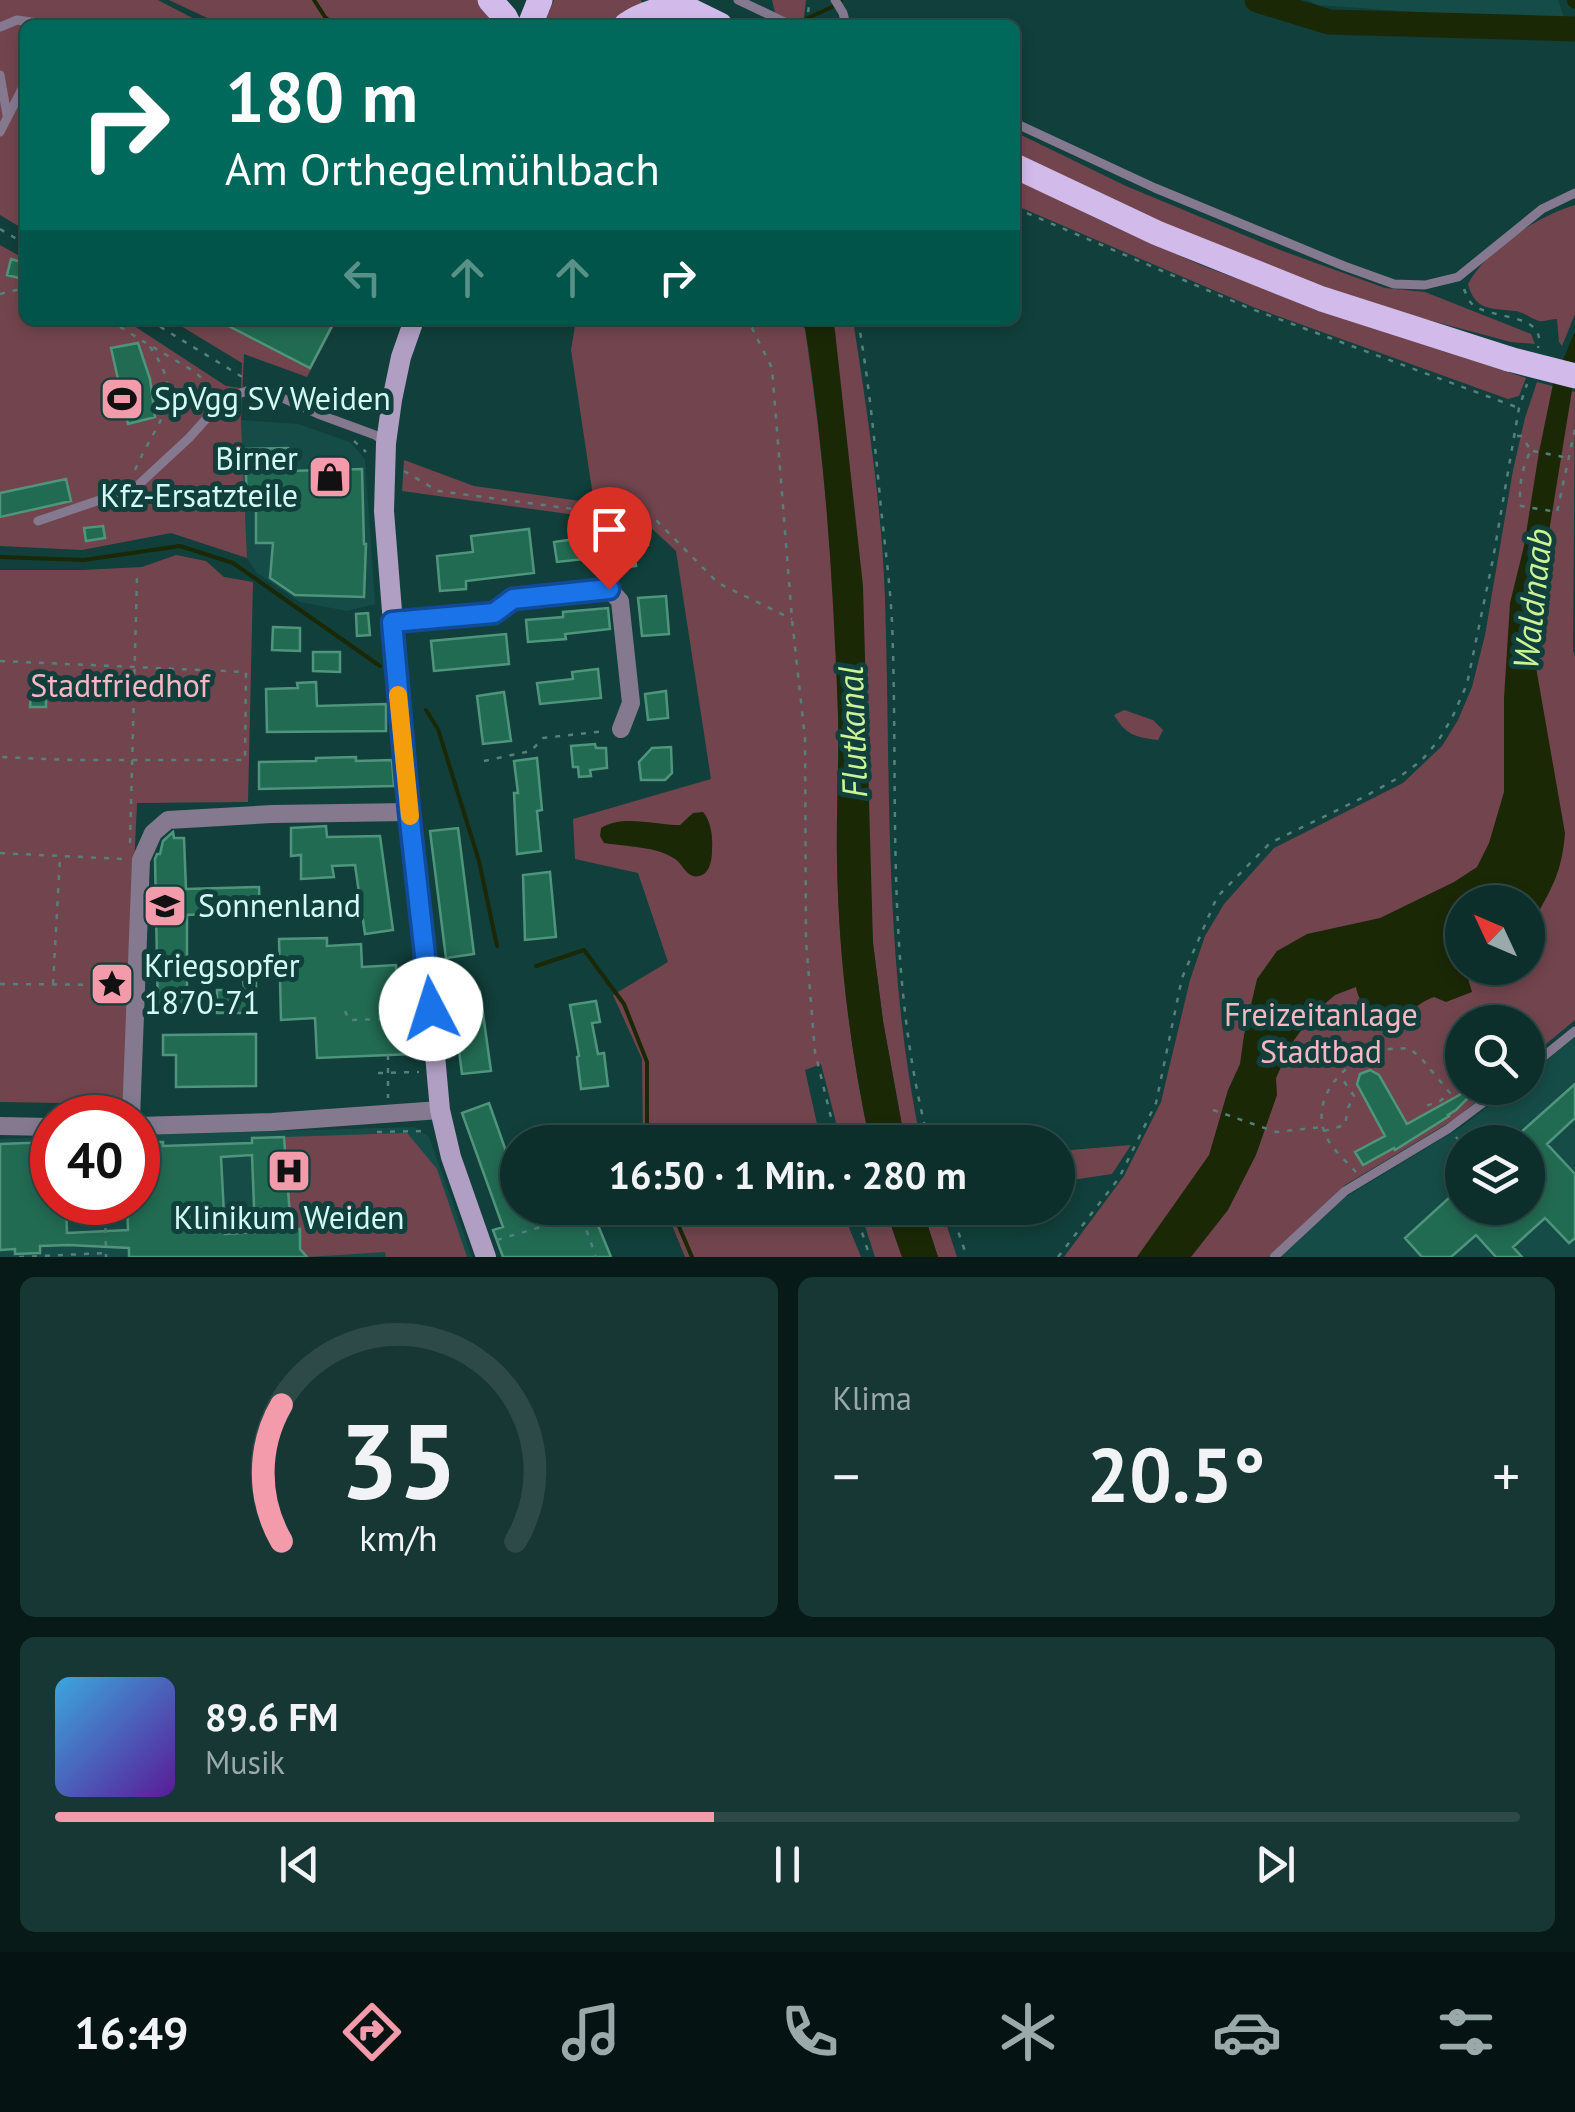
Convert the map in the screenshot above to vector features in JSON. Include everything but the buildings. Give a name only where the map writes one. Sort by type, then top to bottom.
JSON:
[{"type":"main road","points":[[490,0],[506,20]]},
{"type":"main road","points":[[633,20],[675,3],[711,20]]},
{"type":"main road","points":[[1020,168],[1157,233],[1322,298],[1575,376]]},
{"type":"street","points":[[412,325],[401,358],[386,443],[384,512],[392,622],[440,1110],[451,1157],[484,1251]]},
{"type":"street","points":[[392,622],[494,613],[513,599],[609,589],[620,602],[631,703],[621,729]]},
{"type":"street","points":[[131,1095],[141,860],[153,834],[168,820],[409,812]]},
{"type":"street","points":[[160,1125],[440,1110]]},
{"type":"street","points":[[0,1126],[30,1127]]},
{"type":"lane","points":[[738,0],[780,20]]},
{"type":"lane","points":[[0,75],[8,118]]},
{"type":"lane","points":[[0,132],[20,93]]},
{"type":"lane","points":[[1020,125],[1156,188],[1360,272],[1410,286],[1458,277],[1542,210],[1572,194]]},
{"type":"lane","points":[[38,521],[135,488],[224,400],[258,387],[386,443]]},
{"type":"lane","points":[[1545,1055],[1575,1031]]},
{"type":"lane","points":[[1274,1257],[1345,1191],[1480,1105]]},
{"type":"path","points":[[1020,210],[1248,308],[1519,408]]},
{"type":"path","points":[[1458,277],[1470,302],[1478,308],[1536,328],[1540,340],[1522,359]]},
{"type":"path","points":[[117,325],[195,372],[224,400]]},
{"type":"path","points":[[157,325],[258,387]]},
{"type":"path","points":[[748,325],[772,368],[805,739],[806,941],[815,1052],[833,1125]]},
{"type":"path","points":[[859,325],[892,618],[902,1000],[925,1125]]},
{"type":"path","points":[[128,490],[166,412],[168,390],[160,361],[148,344]]},
{"type":"path","points":[[1058,1257],[1119,1178],[1156,1103],[1182,978],[1218,898],[1270,843],[1364,797],[1421,761],[1452,718],[1467,684],[1519,408],[1529,378]]},
{"type":"path","points":[[168,390],[215,410]]},
{"type":"path","points":[[1531,451],[1525,460],[1521,506],[1558,512],[1566,457],[1575,429]]},
{"type":"path","points":[[1514,436],[1522,436],[1531,451],[1566,457]]},
{"type":"path","points":[[398,468],[438,491],[656,520],[718,583],[792,619]]},
{"type":"path","points":[[130,840],[138,578]]},
{"type":"path","points":[[0,661],[246,672],[245,760],[0,757]]},
{"type":"path","points":[[484,760],[531,751],[543,738],[621,729]]},
{"type":"path","points":[[0,854],[130,860]]},
{"type":"path","points":[[53,984],[60,856]]},
{"type":"path","points":[[0,984],[121,986]]},
{"type":"path","points":[[345,1011],[348,1020],[383,1019]]},
{"type":"path","points":[[1364,1180],[1330,1144],[1323,1129],[1323,1100],[1334,1082],[1373,1052],[1409,1048],[1445,1087],[1439,1092]]},
{"type":"path","points":[[388,1055],[389,1114]]},
{"type":"path","points":[[378,1073],[436,1072]]},
{"type":"path","points":[[1213,1110],[1276,1132],[1345,1124],[1354,1096],[1340,1076]]},
{"type":"path","points":[[1426,1106],[1445,1097]]},
{"type":"path","points":[[364,1132],[422,1131],[432,1138]]},
{"type":"path","points":[[484,1251],[581,1215],[596,1257]]},
{"type":"path","points":[[19,1257],[106,1255],[105,1225]]},
{"type":"path","points":[[860,1225],[870,1257]]},
{"type":"path","points":[[956,1225],[967,1257]]},
{"type":"shaded area","points":[[1307,0],[1558,0],[1566,23],[1318,5]]},
{"type":"shaded area","points":[[241,420],[298,424],[350,442],[365,459],[375,604],[347,611],[300,602],[257,573],[247,558]]},
{"type":"shaded area","points":[[1575,1038],[1575,1257],[1281,1257],[1344,1198],[1445,1137],[1445,1225],[1545,1225],[1545,1125],[1464,1125],[1490,1105],[1545,1105],[1545,1062]]},
{"type":"shaded area","name":"Klinikum Weiden","points":[[415,1127],[429,1137],[472,1257],[0,1257],[0,1139],[30,1138],[30,1225],[160,1225],[160,1134]]},
{"type":"green space","points":[[0,0],[158,0],[196,20],[20,20],[20,227],[0,215]]},
{"type":"green space","points":[[169,0],[481,0],[497,20],[211,20]]},
{"type":"green space","points":[[554,0],[641,0],[643,6],[625,20],[545,20]]},
{"type":"green space","points":[[772,0],[806,0],[804,20],[775,13]]},
{"type":"green space","points":[[1020,134],[1126,186],[1280,250],[1385,288],[1425,292],[1531,334],[1535,344],[1511,342],[1421,318],[1326,288],[1187,235],[1020,157]]},
{"type":"green space","points":[[1020,180],[1203,266],[1526,378],[1519,396],[1508,399],[1253,307],[1020,207]]},
{"type":"green space","points":[[1575,205],[1575,314],[1562,346],[1557,319],[1539,321],[1518,312],[1486,307],[1475,300],[1468,284],[1487,259],[1514,236]]},
{"type":"green space","name":"SpVgg SV Weiden","points":[[0,245],[20,256],[20,325],[133,325],[226,386],[241,388],[242,363],[179,325],[334,325],[307,377],[244,354],[241,420],[247,558],[171,533],[82,550],[0,546]]},
{"type":"green space","points":[[575,325],[801,325],[805,329],[823,474],[835,620],[840,933],[851,1038],[866,1125],[837,1125],[821,1064],[805,1070],[817,1125],[643,1125],[642,1059],[613,995],[668,962],[638,873],[575,859],[573,819],[711,779],[676,551],[648,525],[402,491],[404,460],[474,486],[594,503],[571,350]]},
{"type":"green space","points":[[833,325],[854,325],[877,494],[885,599],[894,940],[918,1125],[902,1125],[873,944]]},
{"type":"green space","name":"Freizeitanlage Stadtbad","points":[[1537,382],[1575,392],[1575,1020],[1545,1045],[1545,1005],[1445,1005],[1445,1105],[1472,1105],[1345,1185],[1268,1257],[1064,1257],[1124,1176],[1161,1102],[1190,980],[1205,936],[1224,904],[1274,848],[1403,783],[1442,746],[1458,720],[1472,687],[1485,635],[1513,470]]},
{"type":"green space","name":"Stadtfriedhof","points":[[176,555],[206,561],[224,577],[253,582],[248,802],[137,803],[123,1095],[30,1095],[30,1102],[0,1102],[0,570],[142,567]]},
{"type":"green space","points":[[1124,710],[1153,720],[1163,730],[1158,740],[1127,731],[1114,715]]},
{"type":"green space","points":[[407,1133],[437,1169],[467,1257],[386,1257],[385,1252],[307,1257],[300,1249],[300,1230],[291,1229],[284,1137]]},
{"type":"green space","points":[[1131,1145],[1112,1174],[1075,1179],[1075,1150]]},
{"type":"green space","points":[[672,1225],[848,1225],[861,1257],[685,1257]]},
{"type":"green space","points":[[865,1225],[891,1225],[902,1257],[875,1257]]},
{"type":"green space","points":[[928,1225],[947,1225],[957,1257],[938,1257]]},
{"type":"water","name":"Flutkanal","points":[[805,325],[834,325],[835,331],[863,586],[873,943],[902,1125],[867,1125],[846,1001],[838,893],[838,731],[831,565]]},
{"type":"water","points":[[1575,331],[1575,372],[1533,630],[1533,650],[1565,833],[1559,870],[1545,899],[1545,885],[1448,885],[1477,867],[1489,843],[1504,792],[1510,603],[1553,384]]},
{"type":"water","points":[[703,812],[711,830],[712,854],[708,870],[699,876],[688,873],[667,855],[604,843],[600,836],[601,828],[609,824],[639,821],[680,825],[693,813]]},
{"type":"water","points":[[1445,886],[1445,985],[1470,985],[1472,992],[1446,1002],[1434,997],[1406,1013],[1389,1016],[1368,1009],[1356,987],[1335,995],[1313,1014],[1292,1043],[1276,1078],[1277,1095],[1256,1155],[1228,1210],[1191,1257],[1137,1257],[1209,1155],[1240,1064],[1257,979],[1277,951],[1307,934],[1380,918]]},
{"type":"water","points":[[891,1225],[928,1225],[938,1257],[902,1257]]},
{"type":"waterway","points":[[314,0],[328,20]]},
{"type":"waterway","points":[[804,20],[841,0]]},
{"type":"waterway","name":"Waldnaab","points":[[1257,0],[1329,22],[1575,29]]},
{"type":"waterway","points":[[0,557],[84,560],[180,546],[233,563],[380,666]]},
{"type":"waterway","points":[[426,710],[438,729],[479,861],[497,946]]},
{"type":"waterway","points":[[536,966],[584,950],[624,1004],[647,1062],[647,1125]]},
{"type":"waterway","points":[[678,1225],[692,1257]]},
{"type":"slow traffic","points":[[398,695],[410,816]]},
{"type":"place","name":"SpVgg SV Weiden","points":[[122,399]]},
{"type":"place","name":"Birner Kfz-Ersatzteile","points":[[330,477]]},
{"type":"place","name":"Sonnenland","points":[[165,906]]},
{"type":"place","name":"Kriegsopfer 1870-71","points":[[112,984]]},
{"type":"place","name":"Klinikum Weiden","points":[[289,1171]]},
{"type":"route","points":[[431,1009],[392,622],[494,613],[513,599],[609,589]]}]
